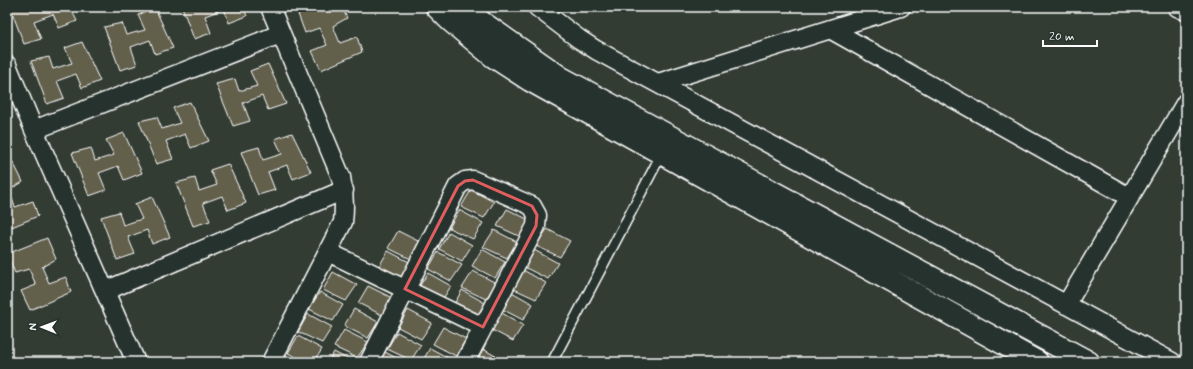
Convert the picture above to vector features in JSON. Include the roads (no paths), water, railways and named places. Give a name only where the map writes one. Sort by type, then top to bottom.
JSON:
[{"type":"street","points":[[270,7],[341,177],[345,205],[343,222],[271,362]]},
{"type":"street","points":[[437,7],[492,56],[530,80],[666,145],[1088,362]]},
{"type":"street","points":[[465,7],[481,22],[561,78],[666,145],[1037,362]]},
{"type":"street","points":[[658,83],[901,7]]},
{"type":"street","points":[[1177,7],[1186,11]]},
{"type":"street","points":[[542,8],[579,39],[596,50],[1172,362]]},
{"type":"street","points":[[830,30],[1129,197]]},
{"type":"street","points":[[34,130],[280,34]]},
{"type":"street","points":[[7,65],[136,362]]},
{"type":"street","points":[[1066,305],[1186,102]]},
{"type":"street","points":[[369,362],[458,186],[465,181],[473,180],[532,206],[537,215],[536,226],[465,362]]},
{"type":"street","points":[[105,291],[344,190]]},
{"type":"street","points":[[328,252],[483,327]]},
{"type":"lane","points":[[552,362],[666,145]]}]
